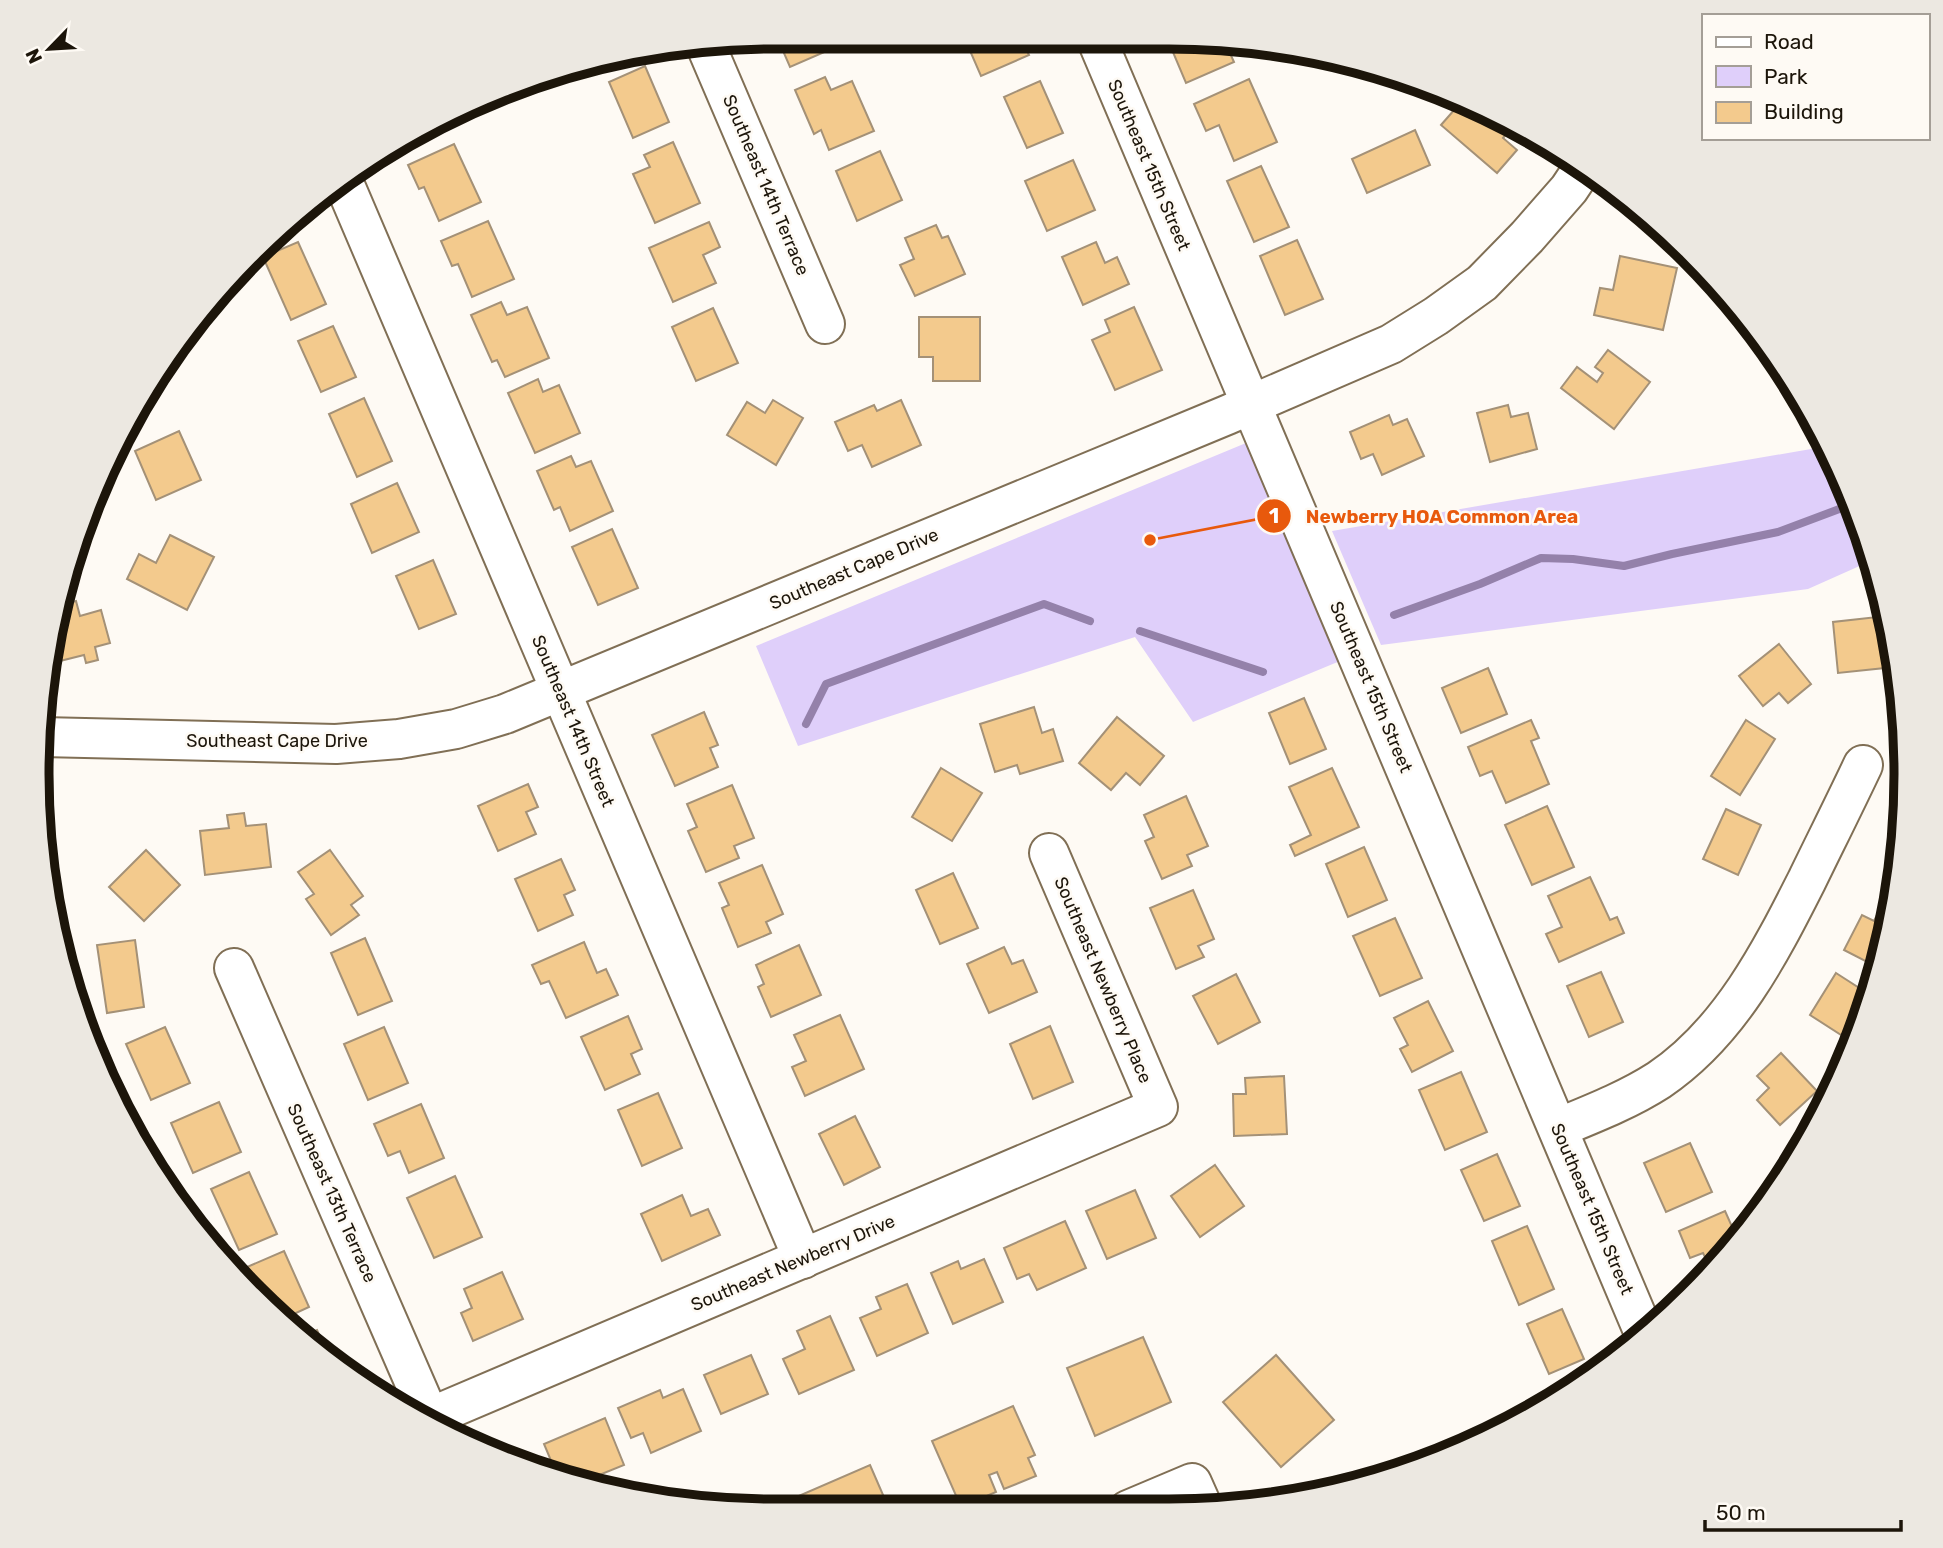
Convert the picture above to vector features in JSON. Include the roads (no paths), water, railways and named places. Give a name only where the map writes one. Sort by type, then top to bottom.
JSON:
[{"type":"street","name":"Southeast 15th Street","points":[[1101,49],[1640,1325]]},
{"type":"street","name":"Southeast 14th Terrace","points":[[709,53],[825,324]]},
{"type":"street","name":"Southeast Cape Drive","points":[[51,737],[336,744],[387,740],[456,729],[505,714],[1251,405],[1379,349],[1436,316],[1482,283],[1518,247],[1578,175]]},
{"type":"street","name":"Southeast 14th Street","points":[[347,189],[803,1259]]},
{"type":"street","points":[[1558,1128],[1621,1101],[1661,1079],[1713,1031],[1744,993],[1772,948],[1864,765]]},
{"type":"street","name":"Southeast Newberry Place","points":[[1049,853],[1158,1107]]},
{"type":"street","name":"Southeast 13th Terrace","points":[[234,968],[425,1409]]},
{"type":"street","name":"Southeast Newberry Drive","points":[[436,1415],[1158,1107]]},
{"type":"waterway","points":[[1394,615],[1480,584],[1541,558],[1624,566],[1778,532],[1843,507]]},
{"type":"waterway","points":[[806,724],[826,684],[1044,604],[1090,621]]},
{"type":"waterway","points":[[1140,631],[1263,672]]},
{"type":"place","name":"Newberry HOA Common Area","points":[[1150,540]]}]
